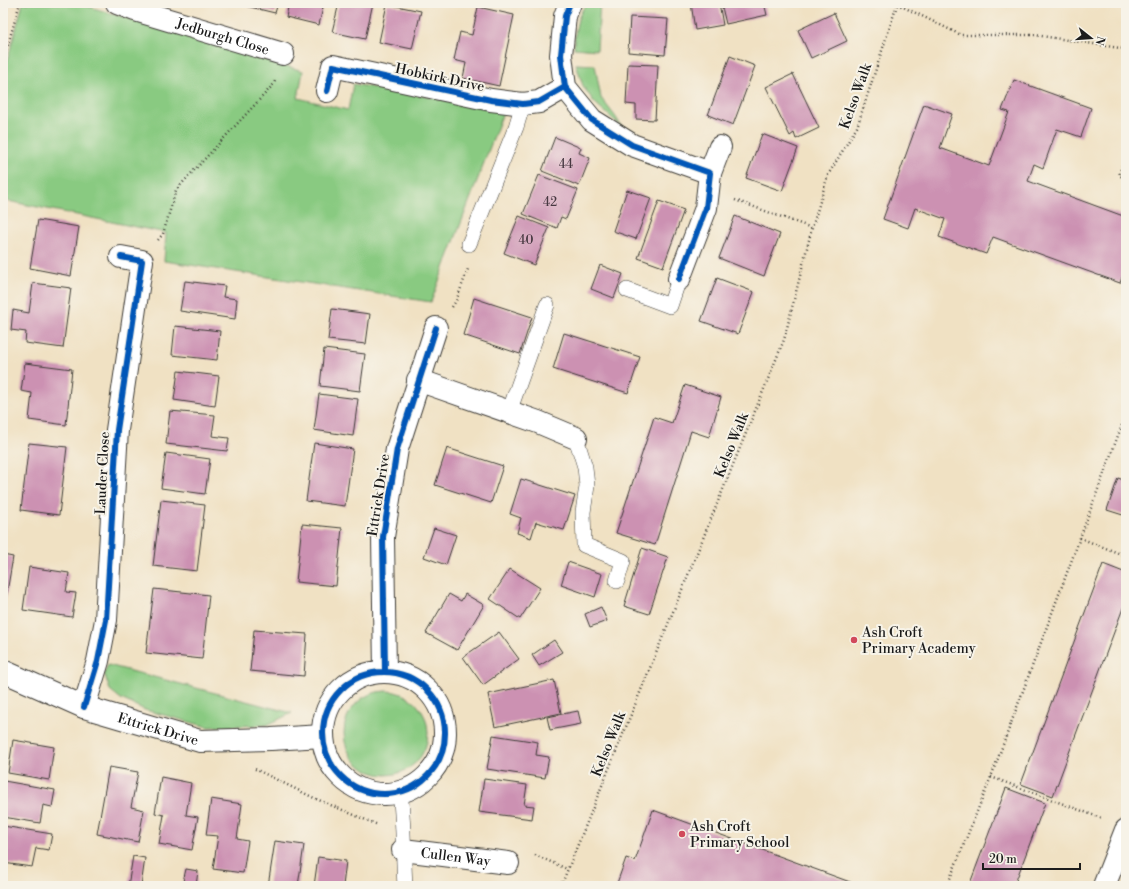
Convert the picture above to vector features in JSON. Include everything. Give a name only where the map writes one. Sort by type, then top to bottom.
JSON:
[{"type":"street","name":"Jedburgh Close","points":[[117,3],[135,10],[283,54]]},
{"type":"street","points":[[570,3],[565,16],[561,55],[565,87],[592,120],[632,145],[710,172]]},
{"type":"street","name":"Hobkirk Drive","points":[[327,91],[333,66],[483,98],[523,104],[539,102],[565,87]]},
{"type":"street","points":[[680,279],[706,208],[710,172],[720,147]]},
{"type":"street","name":"Lauder Close","points":[[84,707],[98,661],[106,620],[116,430],[132,259]]},
{"type":"street","name":"Ettrick Drive","points":[[385,672],[383,537],[397,449],[436,328]]},
{"type":"street","points":[[418,380],[509,412],[576,438]]},
{"type":"street","name":"Ettrick Drive","points":[[3,671],[84,707],[200,741],[323,736]]},
{"type":"street","points":[[385,672],[404,675],[421,684],[434,698],[443,716],[445,735],[442,754],[432,771],[418,784],[400,792],[380,794],[361,789],[344,779],[332,764],[326,752],[323,736],[324,723],[332,703],[345,686],[364,675],[385,672]]},
{"type":"street","points":[[1104,886],[1126,830]]},
{"type":"street","name":"Cullen Way","points":[[403,850],[508,863]]},
{"type":"lane","points":[[469,244],[516,127],[523,104]]},
{"type":"lane","points":[[627,290],[670,306],[680,279]]},
{"type":"lane","points":[[509,412],[547,306]]},
{"type":"lane","points":[[576,438],[585,467],[587,486],[583,512],[584,545],[623,561],[617,581]]},
{"type":"lane","points":[[400,792],[403,812],[405,886]]},
{"type":"path","points":[[3,61],[20,3]]},
{"type":"path","points":[[897,4],[961,35],[1035,35],[1126,50]]},
{"type":"path","points":[[132,259],[163,234],[176,190],[274,84],[283,54]]},
{"type":"path","points":[[1126,154],[1119,175],[1126,179]]},
{"type":"path","points":[[710,172],[721,195],[812,228]]},
{"type":"path","points":[[436,328],[456,301],[472,258],[469,244]]},
{"type":"path","points":[[1126,311],[1126,315]]},
{"type":"path","points":[[947,886],[991,776],[1126,414]]},
{"type":"path","points":[[1080,538],[1126,556]]},
{"type":"path","points":[[991,776],[1104,818]]},
{"type":"green space","points":[[23,3],[77,3],[303,71],[298,98],[348,110],[353,84],[504,110],[431,302],[164,261],[166,233],[3,200],[3,76]]},
{"type":"green space","points":[[587,3],[600,3],[597,50],[574,48],[578,19]]},
{"type":"green space","points":[[576,64],[595,65],[601,98],[622,127],[594,102],[583,86]]},
{"type":"green space","points":[[108,665],[292,713],[267,725],[208,727],[145,710],[121,699],[110,690],[104,673]]},
{"type":"green space","points":[[386,691],[402,694],[416,703],[425,717],[428,733],[425,749],[416,763],[402,772],[386,775],[370,772],[356,763],[347,749],[344,733],[347,717],[356,703],[370,694]]},
{"type":"building","points":[[242,3],[278,3],[275,13],[242,5]]},
{"type":"building","points":[[289,3],[324,3],[319,25],[286,17]]},
{"type":"building","points":[[339,3],[373,3],[365,39],[332,32]]},
{"type":"building","points":[[691,3],[719,3],[723,25],[695,30]]},
{"type":"building","points":[[721,3],[764,3],[767,15],[726,24]]},
{"type":"building","points":[[387,4],[421,11],[412,49],[379,42]]},
{"type":"building","points":[[478,7],[514,15],[499,86],[463,78],[466,63],[454,60],[460,32],[472,35]]},
{"type":"building","points":[[834,13],[847,41],[811,58],[798,30]]},
{"type":"building","points":[[630,17],[668,19],[665,55],[628,52]]},
{"type":"building","points":[[730,56],[755,66],[733,125],[708,115]]},
{"type":"building","points":[[628,64],[658,65],[655,120],[636,119],[636,105],[626,104]]},
{"type":"building","points":[[793,74],[819,128],[796,139],[794,133],[790,136],[766,87]]},
{"type":"building","points":[[1014,80],[1091,108],[1081,137],[1057,129],[1043,168],[1034,164],[1028,181],[1126,217],[1126,266],[1120,283],[993,237],[986,254],[939,237],[945,219],[915,208],[908,228],[883,219],[924,104],[952,114],[940,148],[989,166],[1009,112],[1002,110]]},
{"type":"building","points":[[762,134],[798,148],[782,191],[746,178]]},
{"type":"building","points":[[555,137],[581,148],[579,153],[590,158],[579,186],[542,171]]},
{"type":"building","points":[[539,175],[578,190],[566,219],[561,217],[557,228],[523,214]]},
{"type":"building","points":[[627,190],[651,198],[636,239],[613,231]]},
{"type":"building","points":[[659,201],[684,210],[663,267],[638,258]]},
{"type":"building","points":[[519,216],[549,228],[534,265],[504,253]]},
{"type":"building","points":[[735,216],[780,234],[764,276],[719,258]]},
{"type":"building","points":[[38,220],[79,227],[71,276],[30,268]]},
{"type":"building","points":[[600,265],[623,274],[614,298],[591,289]]},
{"type":"building","points":[[717,278],[754,292],[738,334],[701,321]]},
{"type":"building","points":[[185,281],[225,286],[223,297],[237,299],[235,319],[180,311]]},
{"type":"building","points":[[33,283],[71,288],[63,348],[25,343],[26,332],[11,330],[13,310],[29,313]]},
{"type":"building","points":[[474,298],[532,317],[520,354],[463,335]]},
{"type":"building","points":[[332,309],[370,314],[366,344],[328,340]]},
{"type":"building","points":[[175,326],[220,331],[217,360],[172,355]]},
{"type":"building","points":[[564,333],[640,357],[628,393],[553,369]]},
{"type":"building","points":[[324,349],[365,354],[360,391],[320,386]]},
{"type":"building","points":[[25,363],[72,369],[66,425],[29,420],[32,393],[21,391]]},
{"type":"building","points":[[178,371],[219,376],[215,406],[174,400]]},
{"type":"building","points":[[685,385],[721,397],[709,437],[691,431],[655,545],[616,533],[654,417],[672,423]]},
{"type":"building","points":[[319,394],[358,399],[353,436],[314,430]]},
{"type":"building","points":[[170,411],[215,415],[212,436],[229,438],[227,451],[166,444]]},
{"type":"building","points":[[29,443],[67,447],[59,515],[21,510]]},
{"type":"building","points":[[314,443],[353,449],[345,506],[306,501]]},
{"type":"building","points":[[447,448],[503,466],[491,503],[435,485]]},
{"type":"building","points":[[166,453],[210,459],[205,494],[161,488]]},
{"type":"building","points":[[1118,478],[1126,481],[1126,516],[1107,510]]},
{"type":"building","points":[[521,479],[575,496],[564,530],[536,522],[531,538],[517,533],[521,518],[510,514]]},
{"type":"building","points":[[161,500],[205,505],[197,571],[153,566]]},
{"type":"building","points":[[302,524],[342,528],[336,586],[296,582]]},
{"type":"building","points":[[434,528],[456,535],[446,565],[424,557]]},
{"type":"building","points":[[642,548],[668,557],[649,614],[624,606]]},
{"type":"building","points":[[3,555],[13,557],[6,598],[3,598]]},
{"type":"building","points":[[568,562],[602,574],[595,597],[561,585]]},
{"type":"building","points":[[1103,564],[1126,573],[1126,600],[1053,796],[1021,784]]},
{"type":"building","points":[[29,567],[69,573],[66,592],[76,593],[72,617],[23,610]]},
{"type":"building","points":[[510,569],[540,588],[520,619],[490,599]]},
{"type":"building","points":[[154,589],[209,595],[202,659],[146,653]]},
{"type":"building","points":[[449,594],[461,601],[465,594],[484,605],[457,650],[426,633]]},
{"type":"building","points":[[601,607],[607,621],[590,627],[585,614]]},
{"type":"building","points":[[254,630],[307,634],[304,676],[250,671]]},
{"type":"building","points":[[499,632],[519,659],[483,685],[463,657]]},
{"type":"building","points":[[554,640],[562,652],[539,666],[532,655]]},
{"type":"building","points":[[554,680],[561,713],[495,727],[488,694]]},
{"type":"building","points":[[578,711],[581,724],[550,730],[547,717]]},
{"type":"building","points":[[493,735],[538,742],[536,755],[549,757],[545,778],[487,769]]},
{"type":"building","points":[[13,740],[54,747],[49,780],[8,773]]},
{"type":"building","points":[[109,767],[138,772],[131,807],[144,810],[138,842],[97,834]]},
{"type":"building","points":[[161,777],[191,783],[186,815],[198,817],[192,850],[159,844],[164,815],[155,813]]},
{"type":"building","points":[[484,779],[527,785],[524,805],[534,806],[532,819],[479,812]]},
{"type":"building","points":[[4,781],[55,790],[52,807],[43,805],[40,823],[3,817]]},
{"type":"building","points":[[1006,788],[1045,803],[1014,886],[969,886]]},
{"type":"building","points":[[211,799],[242,804],[237,839],[248,841],[243,873],[213,869],[218,836],[206,835]]},
{"type":"building","name":"Ash Croft Primary School","points":[[653,810],[861,886],[616,886],[626,858],[635,861]]},
{"type":"building","points":[[3,826],[52,834],[49,850],[36,848],[32,867],[3,863]]},
{"type":"building","points":[[275,841],[304,845],[298,886],[285,884],[284,886],[268,886]]},
{"type":"building","points":[[133,856],[145,858],[141,886],[128,886]]},
{"type":"building","points":[[318,857],[346,861],[343,886],[314,886]]},
{"type":"building","points":[[186,869],[198,871],[196,886],[182,886]]},
{"type":"cycle path","points":[[570,3],[565,16],[561,55],[565,87],[592,120],[632,145],[710,173],[706,208],[679,279]]},
{"type":"cycle path","points":[[327,91],[333,66],[491,100],[523,104],[539,102],[565,87]]},
{"type":"cycle path","points":[[84,707],[98,661],[106,620],[117,430],[142,261],[121,257]]},
{"type":"cycle path","points":[[385,672],[383,537],[397,449],[436,328]]},
{"type":"cycle path","points":[[384,672],[407,677],[427,690],[440,710],[445,733],[440,756],[427,776],[407,789],[384,794],[361,789],[341,776],[328,756],[323,733],[328,710],[341,690],[361,677],[384,672]]},
{"type":"place","name":"Ash Croft Primary Academy","points":[[854,640]]},
{"type":"place","name":"Ash Croft Primary School","points":[[682,834]]}]
